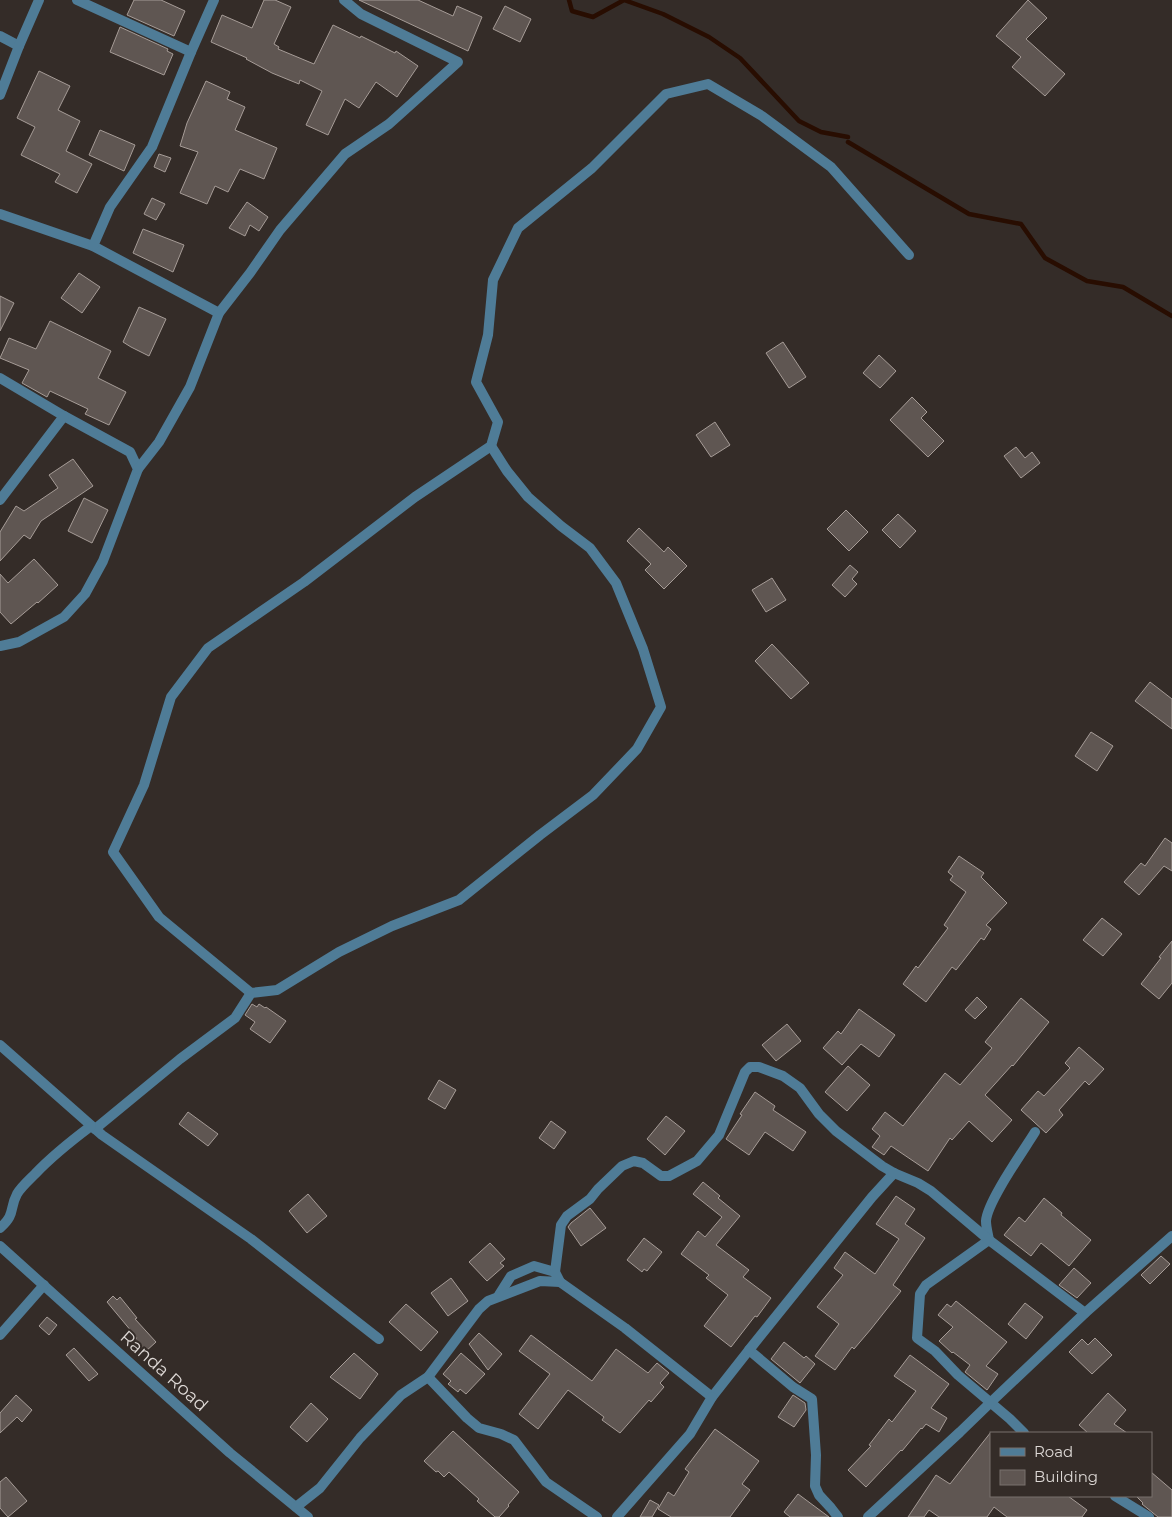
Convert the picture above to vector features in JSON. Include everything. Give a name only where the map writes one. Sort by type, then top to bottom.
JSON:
[{"type":"street","points":[[0,95],[39,0]]},
{"type":"street","points":[[78,0],[191,52]]},
{"type":"street","points":[[93,246],[110,207],[152,147],[214,0]]},
{"type":"street","points":[[0,646],[19,642],[64,616],[85,594],[103,561],[138,469],[159,442],[190,387],[219,313],[280,230],[345,154],[389,124],[458,62],[361,14],[344,0]]},
{"type":"street","points":[[0,36],[19,46]]},
{"type":"street","points":[[491,446],[507,471],[528,497],[590,548],[616,583],[643,649],[661,707],[638,749],[593,795],[459,900],[392,926],[339,952],[277,990],[251,993],[159,917],[113,852],[144,785],[171,697],[208,648],[304,582],[415,497],[491,446],[498,422],[476,382],[488,335],[493,280],[518,228],[592,168],[666,94],[708,84],[762,116],[831,167],[909,255]]},
{"type":"street","points":[[0,214],[93,246],[219,313]]},
{"type":"street","points":[[0,378],[130,452],[138,469]]},
{"type":"street","points":[[0,500],[64,416]]},
{"type":"street","points":[[0,1228],[7,1222],[12,1213],[17,1195],[27,1181],[55,1153],[93,1127],[235,1018],[251,993]]},
{"type":"street","points":[[0,1045],[102,1135],[251,1239],[379,1339]]},
{"type":"street","points":[[712,1397],[625,1328],[560,1282],[555,1272],[561,1225],[567,1216],[590,1199],[622,1166],[634,1161],[643,1163],[662,1176],[669,1176],[696,1161],[719,1135],[745,1072],[750,1067],[759,1067],[783,1076],[800,1088],[819,1114],[836,1131],[882,1166],[931,1191],[989,1240],[1085,1313]]},
{"type":"street","points":[[989,1240],[986,1222],[987,1214],[998,1192],[1035,1132]]},
{"type":"street","points":[[617,1517],[690,1434],[712,1397],[872,1197],[894,1173]]},
{"type":"street","points":[[868,1517],[1085,1313],[1172,1236]]},
{"type":"street","points":[[989,1240],[926,1285],[920,1294],[916,1338],[935,1351],[958,1375],[1023,1432]]},
{"type":"street","name":"Randa Road","points":[[0,1246],[230,1453],[308,1517]]},
{"type":"street","points":[[499,1295],[511,1276],[534,1266],[555,1272]]},
{"type":"street","points":[[296,1508],[320,1488],[360,1438],[401,1396],[428,1377],[479,1309],[488,1301],[499,1295],[540,1281],[560,1282]]},
{"type":"street","points":[[0,1335],[44,1285]]},
{"type":"street","points":[[749,1350],[793,1387],[812,1399],[816,1455],[815,1486],[819,1495],[838,1517]]},
{"type":"street","points":[[428,1377],[479,1428],[514,1440],[546,1482],[597,1517]]},
{"type":"street","points":[[1117,1497],[1149,1517]]},
{"type":"building","points":[[134,0],[161,0],[185,11],[174,36],[127,15]]},
{"type":"building","points":[[264,0],[275,0],[291,7],[274,44],[279,47],[278,49],[314,64],[333,25],[395,53],[396,51],[418,66],[397,97],[376,82],[359,108],[345,99],[328,135],[306,125],[322,91],[300,80],[299,84],[272,73],[247,58],[211,42],[222,15],[252,28]]},
{"type":"building","points":[[359,0],[418,0],[453,16],[457,6],[482,17],[468,51]]},
{"type":"building","points":[[1028,0],[1047,18],[1026,39],[1065,74],[1045,96],[1012,67],[1021,57],[996,36]]},
{"type":"building","points":[[505,6],[531,19],[520,42],[493,29]]},
{"type":"building","points":[[120,27],[168,49],[167,51],[173,54],[164,75],[110,52]]},
{"type":"building","points":[[39,71],[70,86],[58,110],[80,121],[66,151],[92,164],[77,193],[55,182],[60,174],[21,155],[35,127],[17,118]]},
{"type":"building","points":[[206,81],[230,92],[227,99],[245,107],[235,130],[277,148],[264,179],[240,169],[228,192],[215,186],[207,204],[180,193],[198,152],[180,146],[187,123]]},
{"type":"building","points":[[100,130],[135,145],[124,171],[89,155]]},
{"type":"building","points":[[159,154],[171,158],[165,172],[154,167]]},
{"type":"building","points":[[152,198],[165,204],[156,220],[144,214]]},
{"type":"building","points":[[247,202],[268,217],[259,231],[250,225],[245,236],[229,228]]},
{"type":"building","points":[[143,229],[184,245],[173,272],[133,253]]},
{"type":"building","points":[[79,273],[100,287],[82,313],[61,298]]},
{"type":"building","points":[[0,296],[14,303],[0,331]]},
{"type":"building","points":[[139,307],[166,319],[149,356],[123,342]]},
{"type":"building","points":[[50,321],[111,351],[98,378],[126,392],[109,425],[85,414],[88,409],[50,391],[47,397],[22,383],[29,370],[0,358],[9,338],[36,349]]},
{"type":"building","points":[[783,342],[806,377],[789,388],[766,353]]},
{"type":"building","points":[[879,355],[896,371],[880,388],[863,373]]},
{"type":"building","points":[[912,397],[927,412],[921,418],[944,441],[928,457],[890,420]]},
{"type":"building","points":[[715,422],[730,445],[711,457],[696,435]]},
{"type":"building","points":[[1016,447],[1025,458],[1032,452],[1040,463],[1021,478],[1004,456]]},
{"type":"building","points":[[73,459],[93,486],[41,521],[30,539],[24,535],[0,561],[0,532],[16,506],[24,511],[58,488],[49,475]]},
{"type":"building","points":[[84,498],[108,510],[92,543],[68,531]]},
{"type":"building","points":[[846,510],[868,532],[849,551],[827,529]]},
{"type":"building","points":[[898,514],[916,531],[900,548],[882,530]]},
{"type":"building","points":[[639,528],[664,552],[668,547],[687,566],[664,589],[645,570],[651,564],[627,541]]},
{"type":"building","points":[[34,559],[58,585],[11,624],[0,612],[0,574],[8,583]]},
{"type":"building","points":[[850,565],[858,572],[852,579],[857,584],[845,597],[832,585]]},
{"type":"building","points":[[772,578],[786,600],[766,612],[752,590]]},
{"type":"building","points":[[772,644],[809,683],[791,699],[755,661]]},
{"type":"building","points":[[1150,682],[1172,699],[1172,729],[1135,701]]},
{"type":"building","points":[[1091,732],[1113,746],[1097,771],[1075,756]]},
{"type":"building","points":[[1165,838],[1172,843],[1172,871],[1164,866],[1139,895],[1124,882],[1141,863],[1145,866]]},
{"type":"building","points":[[959,856],[984,873],[981,877],[1007,903],[986,925],[991,929],[984,940],[981,938],[956,970],[952,967],[926,1002],[903,984],[916,966],[918,968],[948,928],[944,925],[966,892],[950,880],[953,876],[948,872]]},
{"type":"building","points":[[1102,918],[1122,934],[1103,956],[1083,940]]},
{"type":"building","points":[[1172,941],[1172,983],[1159,999],[1141,984]]},
{"type":"building","points":[[977,997],[987,1007],[975,1019],[965,1010]]},
{"type":"building","points":[[1021,998],[1049,1022],[1013,1066],[985,1095],[1012,1120],[992,1142],[969,1121],[952,1140],[950,1138],[928,1171],[891,1146],[884,1155],[872,1147],[880,1136],[872,1129],[885,1112],[903,1126],[945,1073],[960,1085],[992,1048],[985,1042]]},
{"type":"building","points":[[252,1004],[257,1007],[259,1004],[266,1007],[286,1021],[270,1043],[250,1029],[255,1022],[245,1015]]},
{"type":"building","points":[[859,1009],[895,1035],[879,1057],[861,1044],[842,1065],[823,1048],[838,1031],[841,1034]]},
{"type":"building","points":[[787,1024],[801,1041],[776,1061],[762,1045]]},
{"type":"building","points":[[1079,1047],[1104,1069],[1089,1085],[1085,1081],[1059,1110],[1063,1115],[1046,1133],[1021,1110],[1038,1091],[1044,1096],[1070,1068],[1065,1063]]},
{"type":"building","points":[[848,1066],[870,1085],[847,1111],[825,1092]]},
{"type":"building","points":[[439,1080],[456,1090],[445,1109],[428,1099]]},
{"type":"building","points":[[755,1092],[775,1106],[773,1110],[806,1132],[793,1151],[765,1132],[749,1155],[726,1139]]},
{"type":"building","points":[[188,1112],[218,1134],[208,1146],[179,1124]]},
{"type":"building","points":[[666,1116],[685,1131],[665,1155],[647,1139]]},
{"type":"building","points":[[551,1121],[566,1132],[554,1149],[539,1138]]},
{"type":"building","points":[[703,1182],[720,1196],[718,1198],[740,1216],[716,1245],[749,1270],[743,1277],[771,1298],[731,1347],[704,1326],[728,1295],[706,1278],[709,1275],[681,1254],[698,1231],[705,1237],[722,1217],[693,1194]]},
{"type":"building","points":[[308,1194],[327,1216],[307,1233],[289,1211]]},
{"type":"building","points":[[896,1196],[915,1209],[905,1224],[925,1238],[893,1285],[901,1291],[854,1349],[852,1347],[835,1370],[815,1356],[839,1324],[817,1307],[843,1275],[834,1268],[845,1252],[875,1274],[899,1239],[876,1224]]},
{"type":"building","points":[[1044,1198],[1091,1240],[1069,1266],[1041,1243],[1031,1256],[1004,1235],[1019,1217],[1025,1222]]},
{"type":"building","points":[[590,1208],[606,1228],[581,1246],[568,1227]]},
{"type":"building","points":[[644,1238],[662,1252],[647,1271],[644,1269],[642,1272],[627,1260]]},
{"type":"building","points":[[490,1243],[505,1259],[500,1263],[504,1266],[487,1281],[469,1262]]},
{"type":"building","points":[[1161,1256],[1170,1264],[1150,1284],[1141,1275]]},
{"type":"building","points":[[1074,1268],[1091,1283],[1077,1298],[1059,1285]]},
{"type":"building","points":[[451,1278],[468,1301],[448,1316],[431,1293]]},
{"type":"building","points":[[113,1296],[117,1300],[120,1297],[137,1318],[135,1319],[156,1342],[145,1352],[135,1340],[137,1338],[107,1302]]},
{"type":"building","points":[[956,1301],[1007,1342],[986,1366],[998,1374],[987,1390],[965,1372],[970,1365],[952,1353],[939,1341],[953,1327],[938,1315],[947,1304],[951,1307]]},
{"type":"building","points":[[1025,1303],[1043,1317],[1026,1339],[1008,1324]]},
{"type":"building","points":[[406,1304],[438,1332],[421,1351],[389,1322]]},
{"type":"building","points":[[47,1317],[57,1325],[49,1335],[39,1326]]},
{"type":"building","points":[[479,1333],[502,1354],[488,1370],[469,1344]]},
{"type":"building","points":[[531,1335],[592,1381],[616,1349],[648,1373],[657,1363],[669,1373],[660,1383],[664,1387],[651,1402],[649,1400],[620,1433],[602,1420],[604,1417],[568,1390],[538,1429],[519,1414],[550,1374],[519,1351]]},
{"type":"building","points":[[1095,1338],[1112,1355],[1092,1374],[1069,1352],[1082,1339],[1088,1345]]},
{"type":"building","points":[[784,1342],[815,1364],[800,1383],[771,1359]]},
{"type":"building","points":[[74,1348],[98,1374],[89,1381],[66,1355]]},
{"type":"building","points":[[354,1353],[378,1374],[360,1399],[330,1377]]},
{"type":"building","points":[[461,1353],[485,1374],[466,1394],[460,1389],[458,1392],[448,1384],[451,1381],[443,1374]]},
{"type":"building","points":[[910,1355],[949,1384],[931,1408],[947,1418],[939,1432],[926,1424],[921,1428],[902,1451],[866,1487],[848,1470],[871,1446],[869,1445],[889,1419],[892,1422],[916,1391],[894,1376]]},
{"type":"building","points":[[1108,1393],[1126,1410],[1114,1424],[1126,1432],[1087,1432],[1079,1425]]},
{"type":"building","points":[[16,1395],[32,1410],[22,1422],[17,1417],[0,1433],[0,1413]]},
{"type":"building","points":[[793,1395],[805,1403],[806,1410],[794,1427],[778,1417]]},
{"type":"building","points":[[311,1403],[328,1419],[307,1442],[290,1427]]},
{"type":"building","points":[[715,1429],[759,1461],[742,1484],[750,1490],[730,1517],[671,1517],[658,1509],[668,1492],[674,1496],[689,1472],[685,1469]]},
{"type":"building","points":[[453,1431],[519,1492],[499,1517],[495,1517],[477,1501],[479,1499],[449,1472],[444,1477],[424,1461]]},
{"type":"building","points":[[990,1433],[990,1497],[1069,1497],[1087,1510],[1082,1517],[1007,1517],[994,1507],[987,1517],[939,1517],[929,1510],[924,1517],[908,1517],[936,1475],[950,1484]]},
{"type":"building","points":[[1152,1473],[1172,1490],[1172,1517],[1158,1517],[1137,1497],[1152,1497]]},
{"type":"building","points":[[6,1477],[27,1501],[8,1517],[0,1508],[0,1482]]},
{"type":"building","points":[[798,1494],[829,1517],[790,1517],[784,1512]]},
{"type":"building","points":[[650,1500],[659,1505],[652,1517],[640,1517]]},
{"type":"waterway","points":[[569,0],[572,11],[593,17],[624,0],[663,14],[709,37],[740,58],[799,121],[821,132],[848,137]]},
{"type":"waterway","points":[[848,142],[969,214],[1021,224],[1045,258],[1087,281],[1123,287],[1172,316]]}]
